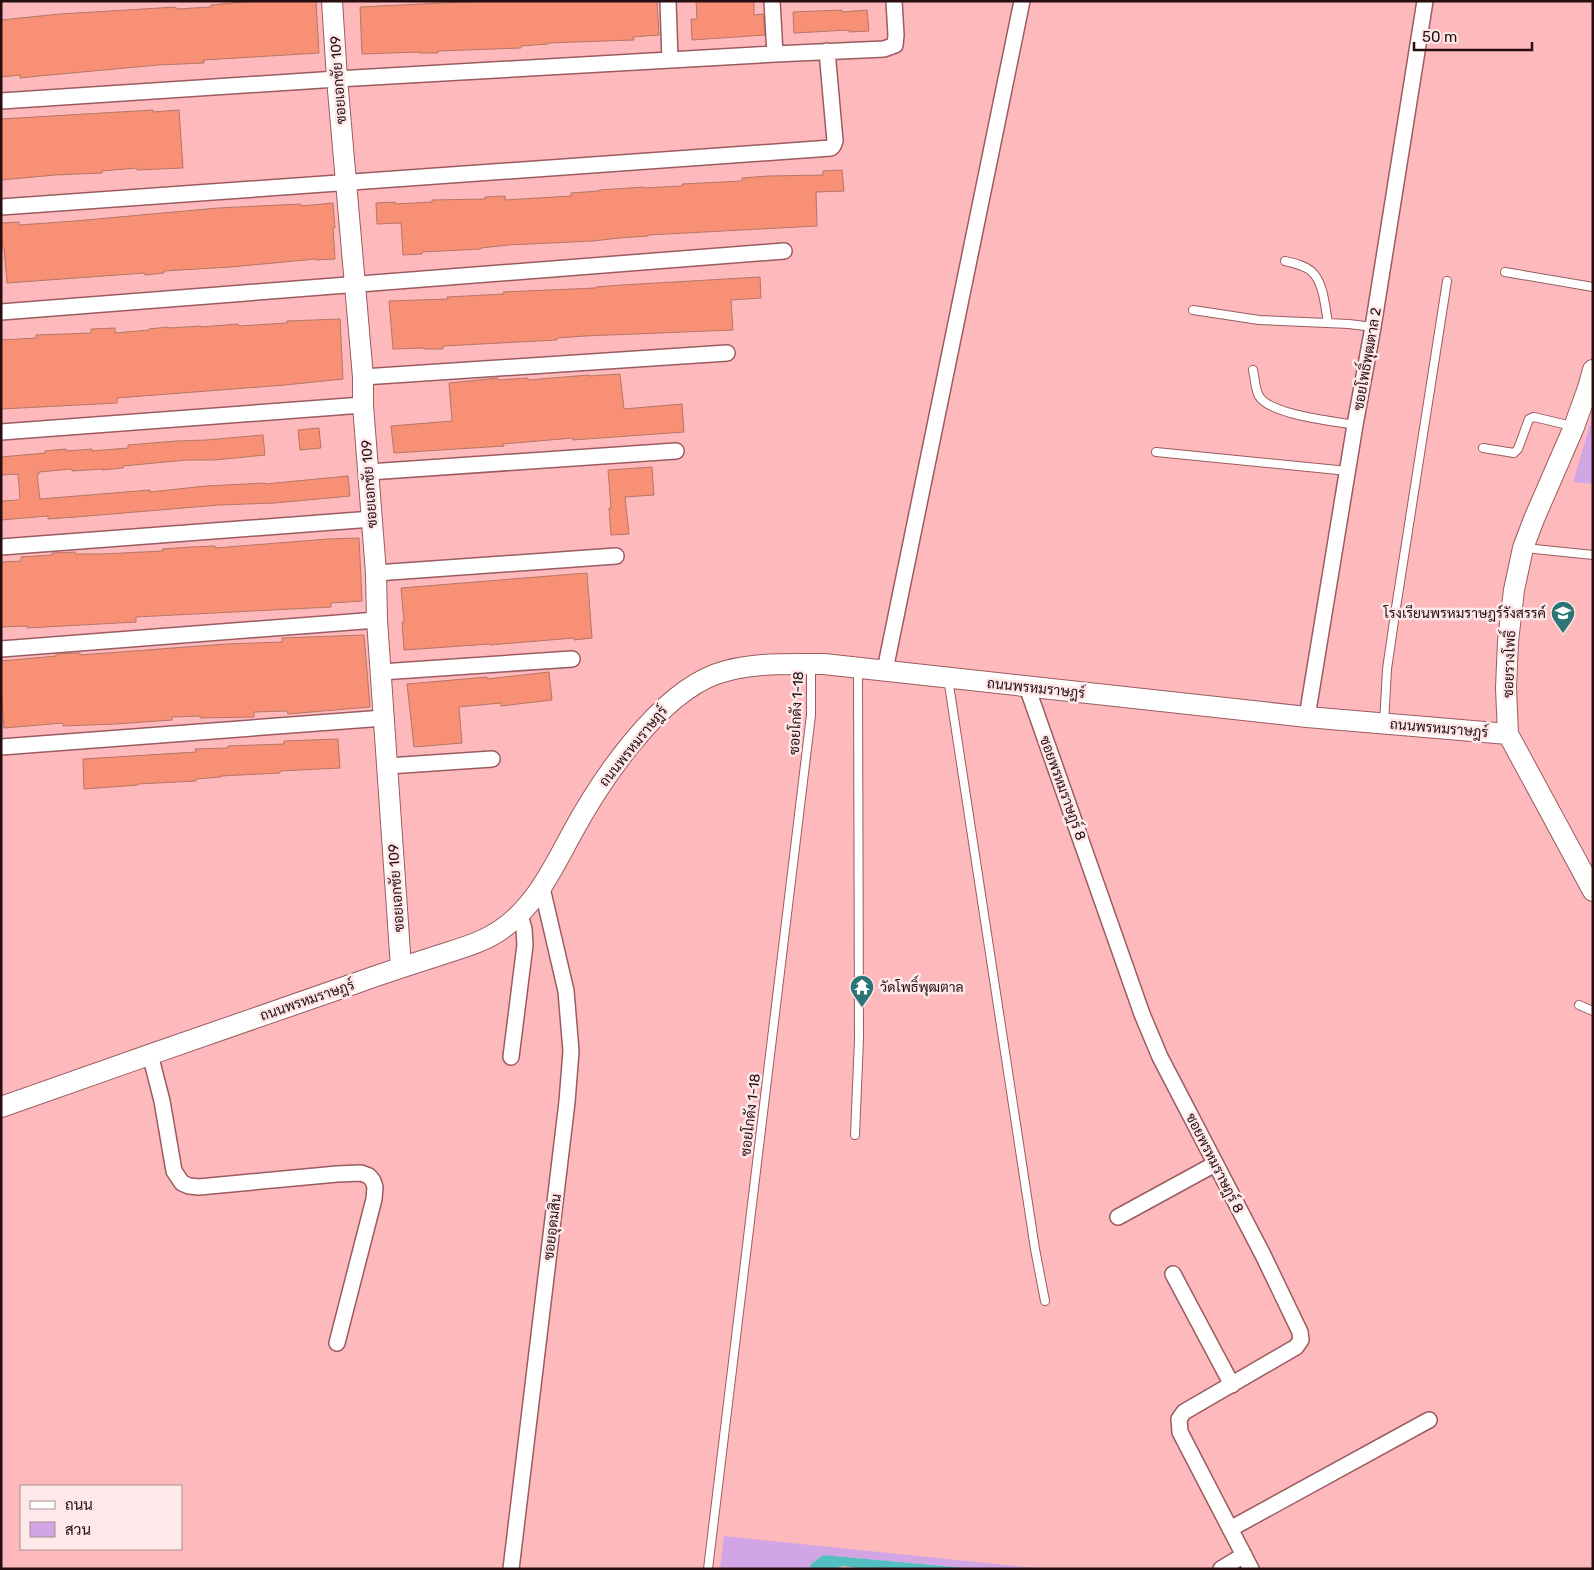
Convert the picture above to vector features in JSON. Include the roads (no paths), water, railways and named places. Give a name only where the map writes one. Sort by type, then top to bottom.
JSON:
[{"type":"street","name":"ซอยเอกชัย 109","points":[[332,1],[363,377],[363,405],[376,573],[377,620],[401,967]]},
{"type":"street","points":[[668,1],[670,60]]},
{"type":"street","points":[[772,1],[775,54]]},
{"type":"street","points":[[1,101],[337,79],[884,49],[895,45],[894,1]]},
{"type":"street","points":[[885,670],[1022,1]]},
{"type":"street","name":"ซอยโพธิ์พุฒตาล 2","points":[[1307,717],[1373,327],[1425,1]]},
{"type":"street","points":[[1,207],[830,148],[834,146],[835,141],[827,51]]},
{"type":"street","points":[[1,312],[784,251]]},
{"type":"street","points":[[363,377],[727,353]]},
{"type":"street","name":"ซอยรางโพธิ์","points":[[1593,370],[1574,427],[1523,548],[1514,590],[1508,641],[1506,688],[1508,734],[1593,891]]},
{"type":"street","points":[[1,432],[363,405]]},
{"type":"street","points":[[369,472],[676,451]]},
{"type":"street","points":[[1,547],[372,519]]},
{"type":"street","points":[[376,573],[616,556]]},
{"type":"street","points":[[1,649],[377,620]]},
{"type":"street","points":[[382,672],[572,659]]},
{"type":"street","name":"ถนนพรหมราษฎร์","points":[[1,1107],[401,967],[483,941],[520,915],[542,888],[588,803],[621,758],[669,702],[692,685],[718,674],[784,663],[858,667],[1307,717],[1508,734]]},
{"type":"street","name":"ซอยพรหมราษฎร์ 8","points":[[1027,687],[1142,1014],[1160,1057],[1300,1332],[1301,1340],[1296,1347],[1181,1415],[1180,1432],[1251,1569]]},
{"type":"street","points":[[1,747],[384,718]]},
{"type":"street","points":[[388,766],[492,759]]},
{"type":"street","name":"ซอยอุดมสิน","points":[[511,1569],[567,1102],[571,1051],[566,991],[542,888]]},
{"type":"street","points":[[511,1058],[525,945],[524,929],[520,915]]},
{"type":"street","points":[[150,1054],[162,1101],[174,1171],[182,1183],[199,1187],[361,1173],[369,1176],[373,1181],[375,1187],[374,1199],[337,1343]]},
{"type":"street","points":[[1118,1217],[1215,1164]]},
{"type":"street","points":[[1173,1274],[1232,1385]]},
{"type":"street","points":[[1230,1529],[1429,1420]]},
{"type":"street","points":[[1221,1569],[1244,1555]]},
{"type":"lane","points":[[1285,261],[1303,266],[1311,271],[1317,279],[1322,291],[1328,323]]},
{"type":"lane","points":[[1505,272],[1593,287]]},
{"type":"lane","points":[[1384,724],[1387,669],[1394,614],[1447,280]]},
{"type":"lane","points":[[1194,310],[1259,320],[1373,327]]},
{"type":"lane","points":[[1253,370],[1258,395],[1265,404],[1297,414],[1355,425]]},
{"type":"lane","points":[[1483,448],[1514,453],[1518,448],[1529,419],[1534,417],[1574,427]]},
{"type":"lane","points":[[1156,452],[1348,471]]},
{"type":"lane","points":[[1523,548],[1593,555]]},
{"type":"lane","name":"ซอยโกดัง 1-18","points":[[708,1569],[811,715],[811,664]]},
{"type":"lane","points":[[855,1135],[859,1040],[858,667]]},
{"type":"lane","points":[[948,678],[1032,1229],[1045,1301]]},
{"type":"lane","points":[[1579,1005],[1593,1011]]},
{"type":"water","points":[[823,1555],[975,1569],[867,1569],[842,1566],[835,1569],[810,1569],[811,1564]]},
{"type":"place","name":"โรงเรียนพรหมราษฎร์รังสรรค์","points":[[1563,634]]},
{"type":"place","name":"วัดโพธิ์พุฒตาล","points":[[862,1008]]}]
